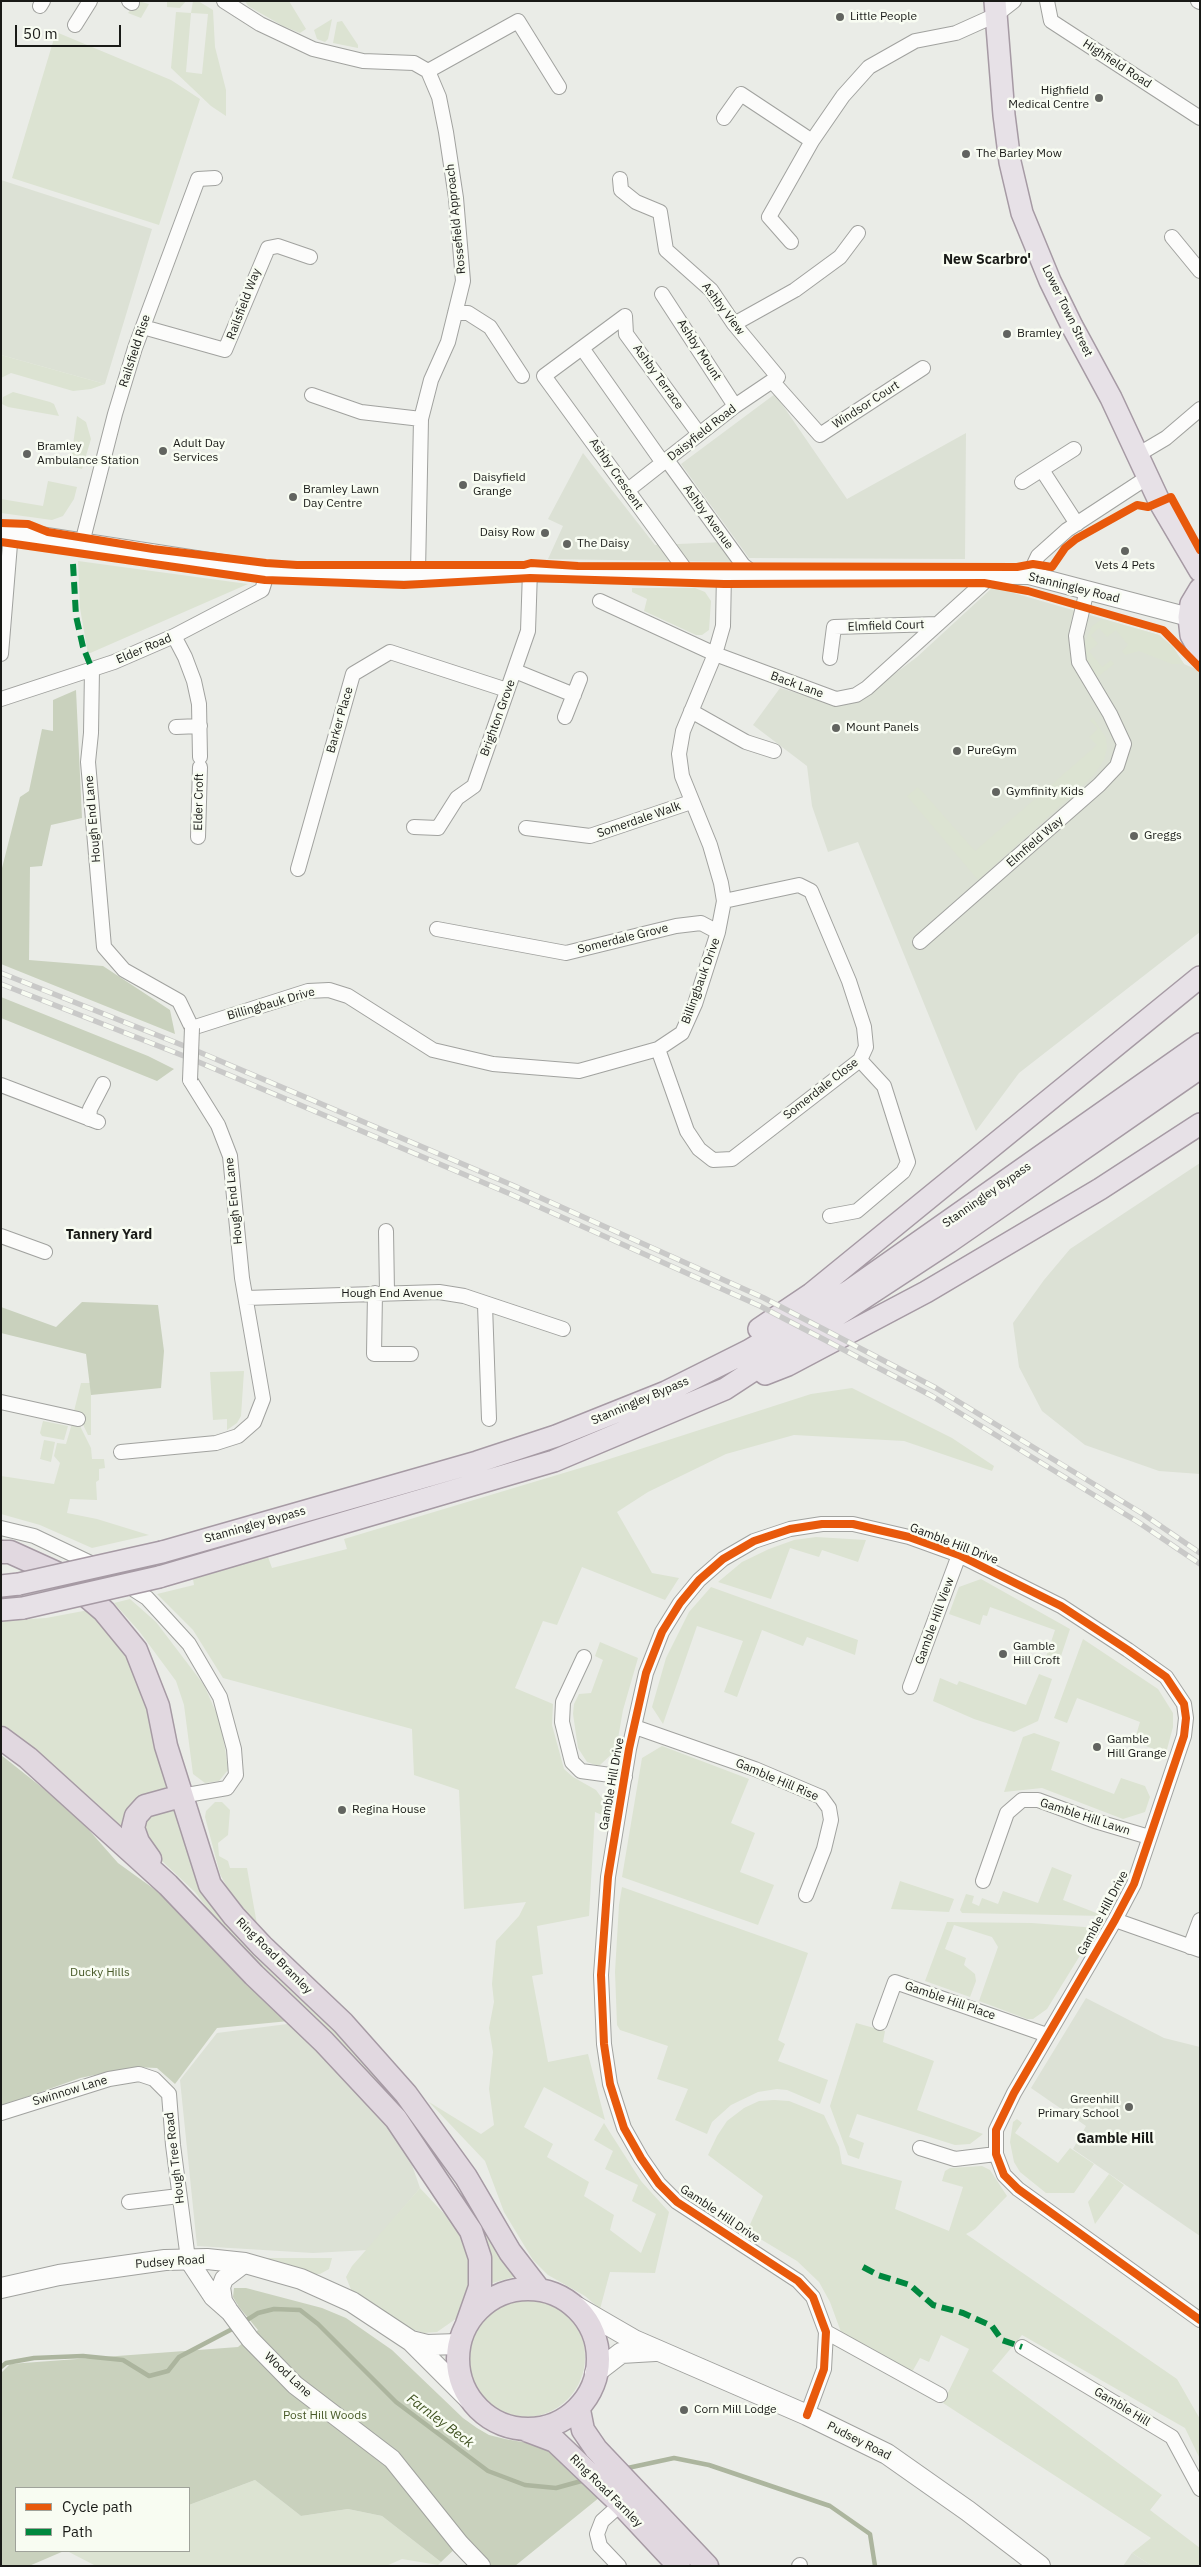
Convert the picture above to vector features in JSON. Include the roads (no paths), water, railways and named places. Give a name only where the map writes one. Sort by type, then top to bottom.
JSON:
[{"type":"highway","name":"Ring Road Bramley","points":[[1,1552],[10,1552],[63,1576],[104,1611],[136,1650],[158,1706],[166,1746],[210,1884],[234,1916],[256,1940],[343,2023],[406,2094],[466,2177],[510,2252],[537,2287]]},
{"type":"highway","points":[[1,1738],[28,1758],[168,1885],[254,1975],[324,2042],[396,2119],[471,2231],[480,2258],[480,2287],[462,2334],[457,2370],[469,2399],[498,2424],[524,2429],[557,2425],[579,2410],[593,2385],[598,2361],[594,2329],[578,2307],[537,2287],[511,2288],[493,2296],[462,2334]]},
{"type":"highway","points":[[168,1885],[138,1842],[133,1828],[136,1816],[145,1806],[181,1796]]},
{"type":"highway","name":"Ring Road Farnley","points":[[579,2410],[583,2430],[596,2450],[628,2483],[679,2566]]},
{"type":"highway","name":"Ring Road Farnley","points":[[524,2429],[555,2441],[620,2504],[652,2522],[707,2566]]},
{"type":"main road","name":"Lower Town Street","points":[[996,8],[1004,115],[1010,162],[1022,213],[1050,281],[1138,454],[1164,510],[1200,571]]},
{"type":"main road","points":[[1200,590],[1191,604],[1189,617],[1191,636],[1200,651]]},
{"type":"main road","points":[[666,1392],[811,1294],[1200,977]]},
{"type":"main road","name":"Stanningley Bypass","points":[[10,1585],[162,1552],[477,1462],[582,1426],[666,1392],[748,1351],[849,1291],[1200,1044]]},
{"type":"main road","name":"Stanningley Bypass","points":[[1,1610],[23,1608],[159,1577],[554,1461],[725,1389],[949,1242],[1200,1068]]},
{"type":"main road","points":[[725,1389],[788,1365],[926,1292],[1100,1189],[1200,1124]]},
{"type":"main road","name":"Pudsey Road","points":[[1,2288],[59,2275],[188,2259],[245,2263],[301,2279],[352,2302],[412,2341],[469,2399]]},
{"type":"main road","name":"Pudsey Road","points":[[578,2307],[634,2340],[807,2415],[887,2454],[968,2511],[1039,2566]]},
{"type":"main road","name":"Pudsey Road","points":[[412,2341],[427,2345],[462,2334]]},
{"type":"main road","name":"Pudsey Road","points":[[596,2372],[621,2353],[659,2351]]},
{"type":"street","points":[[75,25],[90,1]]},
{"type":"street","points":[[224,1],[260,24],[312,49],[363,61],[414,63],[428,71],[518,20],[559,87]]},
{"type":"street","points":[[791,242],[769,217],[812,141],[843,96],[869,68],[915,41],[956,33],[996,8],[1014,1]]},
{"type":"street","name":"Highfield Road","points":[[1047,1],[1051,21],[1200,118]]},
{"type":"street","name":"Rossefield Approach","points":[[418,572],[420,419],[431,380],[448,342],[464,281],[456,198],[439,97],[428,71]]},
{"type":"street","points":[[724,118],[741,94],[812,141]]},
{"type":"street","name":"Railsfield Rise","points":[[82,543],[115,414],[143,327],[198,179],[215,178]]},
{"type":"street","name":"Ashby View","points":[[620,179],[621,190],[636,202],[660,212],[666,250],[711,290],[775,379]]},
{"type":"street","points":[[734,324],[802,285],[840,257],[858,233]]},
{"type":"street","points":[[1172,237],[1200,270]]},
{"type":"street","name":"Railsfield Way","points":[[143,327],[226,350],[268,248],[278,246],[310,257]]},
{"type":"street","name":"Ashby Mount","points":[[662,294],[735,406]]},
{"type":"street","points":[[455,313],[468,313],[490,327],[522,376]]},
{"type":"street","name":"Ashby Terrace","points":[[582,348],[625,316],[626,334],[699,434]]},
{"type":"street","name":"Ashby Crescent","points":[[582,348],[544,376],[687,572]]},
{"type":"street","name":"Ashby Avenue","points":[[582,348],[743,565],[752,572]]},
{"type":"street","name":"Windsor Court","points":[[775,379],[820,435],[923,368]]},
{"type":"street","name":"Daisyfield Road","points":[[628,490],[735,406],[775,379]]},
{"type":"street","points":[[312,395],[361,412],[420,419]]},
{"type":"street","points":[[1138,454],[1166,438],[1200,409]]},
{"type":"street","points":[[1022,482],[1074,449]]},
{"type":"street","points":[[1042,470],[1076,524]]},
{"type":"street","points":[[1029,575],[1038,556],[1076,524],[1148,477]]},
{"type":"street","points":[[1,654],[6,531]]},
{"type":"street","name":"Stanningley Road","points":[[6,531],[268,571],[752,572],[1029,575],[1189,617]]},
{"type":"street","name":"Elder Road","points":[[1,698],[92,669],[174,636],[262,590],[268,571]]},
{"type":"street","name":"Brighton Grove","points":[[414,827],[438,828],[457,798],[474,786],[528,631],[530,571]]},
{"type":"street","name":"Billingbauk Drive","points":[[192,1028],[308,991],[329,990],[348,996],[433,1050],[494,1064],[579,1071],[658,1049],[682,1033],[695,1004],[718,932],[724,901],[710,845],[682,776],[679,754],[683,731],[715,654],[723,626],[724,573]]},
{"type":"street","name":"Back Lane","points":[[600,601],[715,654],[825,696],[846,698],[867,688],[992,574]]},
{"type":"street","name":"Elmfield Way","points":[[920,942],[1099,785],[1117,766],[1124,744],[1110,714],[1079,662],[1076,636],[1087,590]]},
{"type":"street","name":"Elmfield Court","points":[[830,658],[834,627],[938,624]]},
{"type":"street","name":"Elder Croft","points":[[174,636],[186,657],[194,681],[200,726],[198,837]]},
{"type":"street","name":"Barker Place","points":[[298,869],[353,674],[390,652],[508,690]]},
{"type":"street","name":"Hough End Lane","points":[[92,669],[91,732],[88,762],[104,947],[124,970],[179,1001],[192,1028],[190,1080],[218,1125],[230,1156],[239,1250],[263,1399],[254,1422],[238,1436],[216,1443],[121,1452]]},
{"type":"street","points":[[515,671],[574,695]]},
{"type":"street","points":[[565,717],[580,679]]},
{"type":"street","points":[[691,711],[746,742],[774,751]]},
{"type":"street","points":[[176,727],[200,726]]},
{"type":"street","name":"Somerdale Walk","points":[[526,828],[590,836],[691,802]]},
{"type":"street","name":"Somerdale Close","points":[[658,1049],[687,1131],[699,1149],[713,1160],[732,1159],[860,1060],[866,1047],[864,1027],[846,972],[811,891],[799,885],[724,901]]},
{"type":"street","name":"Somerdale Grove","points":[[438,929],[566,952],[676,926],[701,924],[718,932]]},
{"type":"street","points":[[830,1216],[857,1211],[903,1172],[908,1162],[884,1086],[860,1060]]},
{"type":"street","points":[[1,1085],[93,1120],[90,1109],[103,1084]]},
{"type":"street","points":[[386,1231],[374,1354],[411,1354]]},
{"type":"street","points":[[1,1236],[45,1252]]},
{"type":"street","name":"Hough End Avenue","points":[[246,1298],[439,1292],[464,1296],[485,1305],[563,1329]]},
{"type":"street","points":[[485,1305],[489,1420]]},
{"type":"street","points":[[1,1402],[78,1419]]},
{"type":"street","name":"Gamble Hill Drive","points":[[807,2415],[824,2369],[826,2332],[813,2297],[798,2281],[677,2202],[659,2184],[624,2128],[610,2084],[601,1975],[608,1877],[625,1777],[646,1673],[662,1632],[680,1603],[700,1580],[722,1560],[754,1541],[790,1529],[822,1524],[853,1524],[908,1537],[959,1555],[1061,1606],[1166,1677],[1184,1704],[1186,1718],[1184,1736],[1134,1884],[1115,1920],[1014,2092],[996,2130],[996,2154],[1004,2175],[1018,2189],[1200,2320]]},
{"type":"street","points":[[1,1528],[34,1536],[97,1566],[147,1598],[189,1644],[220,1697],[234,1749],[236,1774],[227,1788],[181,1796]]},
{"type":"street","name":"Gamble Hill View","points":[[910,1687],[959,1555]]},
{"type":"street","points":[[584,1657],[563,1702],[562,1722],[572,1762],[580,1771],[625,1777]]},
{"type":"street","name":"Gamble Hill Rise","points":[[635,1727],[755,1769],[821,1797],[829,1808],[831,1820],[824,1849],[806,1895]]},
{"type":"street","name":"Gamble Hill Lawn","points":[[983,1880],[1007,1812],[1022,1800],[1038,1800],[1095,1821],[1150,1837]]},
{"type":"street","points":[[1115,1920],[1195,1948],[1200,1920]]},
{"type":"street","name":"Gamble Hill Place","points":[[880,2023],[895,1982],[1047,2035]]},
{"type":"street","name":"Swinnow Lane","points":[[1,2113],[109,2079],[139,2074]]},
{"type":"street","name":"Hough Tree Road","points":[[139,2074],[154,2079],[169,2094],[179,2196],[188,2259]]},
{"type":"street","points":[[920,2148],[955,2159],[996,2154]]},
{"type":"street","points":[[129,2202],[179,2196]]},
{"type":"street","name":"Wood Lane","points":[[188,2259],[213,2296],[230,2312],[250,2339],[295,2385],[392,2459],[460,2544],[482,2566]]},
{"type":"street","points":[[230,2312],[223,2301],[221,2287],[224,2279],[245,2263]]},
{"type":"street","points":[[826,2332],[940,2395]]},
{"type":"street","name":"Gamble Hill","points":[[1022,2347],[1172,2437],[1200,2488]]},
{"type":"street","points":[[619,2566],[600,2546],[597,2534],[602,2522],[620,2504]]},
{"type":"waterway","name":"Farnley Beck","points":[[242,2323],[258,2313],[274,2309],[300,2310],[318,2324],[396,2402],[488,2471],[525,2485],[556,2488],[585,2480]]},
{"type":"waterway","name":"Farnley Beck","points":[[1,2367],[6,2363],[34,2358],[83,2356],[123,2360],[149,2376],[168,2371],[179,2357],[236,2327]]},
{"type":"waterway","name":"Farnley Beck","points":[[623,2469],[674,2458],[709,2465],[830,2506],[870,2534],[875,2566]]},
{"type":"railway","points":[[1,973],[192,1049],[512,1185],[764,1298],[936,1388],[1143,1514],[1200,1553]]},
{"type":"railway","points":[[1,984],[189,1058],[508,1193],[760,1306],[932,1396],[1138,1522],[1200,1564]]},
{"type":"place","name":"Little People","points":[[840,17]]},
{"type":"place","name":"Highfield Medical Centre","points":[[1099,98]]},
{"type":"place","name":"The Barley Mow","points":[[966,154]]},
{"type":"place","name":"Bramley","points":[[1007,334]]},
{"type":"place","name":"Adult Day Services","points":[[163,451]]},
{"type":"place","name":"Bramley Ambulance Station","points":[[27,454]]},
{"type":"place","name":"Daisyfield Grange","points":[[463,485]]},
{"type":"place","name":"Bramley Lawn Day Centre","points":[[293,497]]},
{"type":"place","name":"Daisy Row","points":[[545,533]]},
{"type":"place","name":"The Daisy","points":[[567,544]]},
{"type":"place","name":"Vets 4 Pets","points":[[1125,551]]},
{"type":"place","name":"Mount Panels","points":[[836,728]]},
{"type":"place","name":"PureGym","points":[[957,751]]},
{"type":"place","name":"Gymfinity Kids","points":[[996,792]]},
{"type":"place","name":"Greggs","points":[[1134,836]]},
{"type":"place","name":"Gamble Hill Croft","points":[[1003,1654]]},
{"type":"place","name":"Gamble Hill Grange","points":[[1097,1747]]},
{"type":"place","name":"Regina House","points":[[342,1810]]},
{"type":"place","name":"Greenhill Primary School","points":[[1129,2107]]},
{"type":"place","name":"Corn Mill Lodge","points":[[684,2410]]},
{"type":"district","name":"New Scarbro'","points":[[987,260]]},
{"type":"district","name":"Tannery Yard","points":[[109,1235]]},
{"type":"district","name":"Gamble Hill","points":[[1115,2139]]},
{"type":"park label","name":"Ducky Hills","points":[[100,1973]]},
{"type":"park label","name":"Post Hill Woods","points":[[325,2416]]}]
